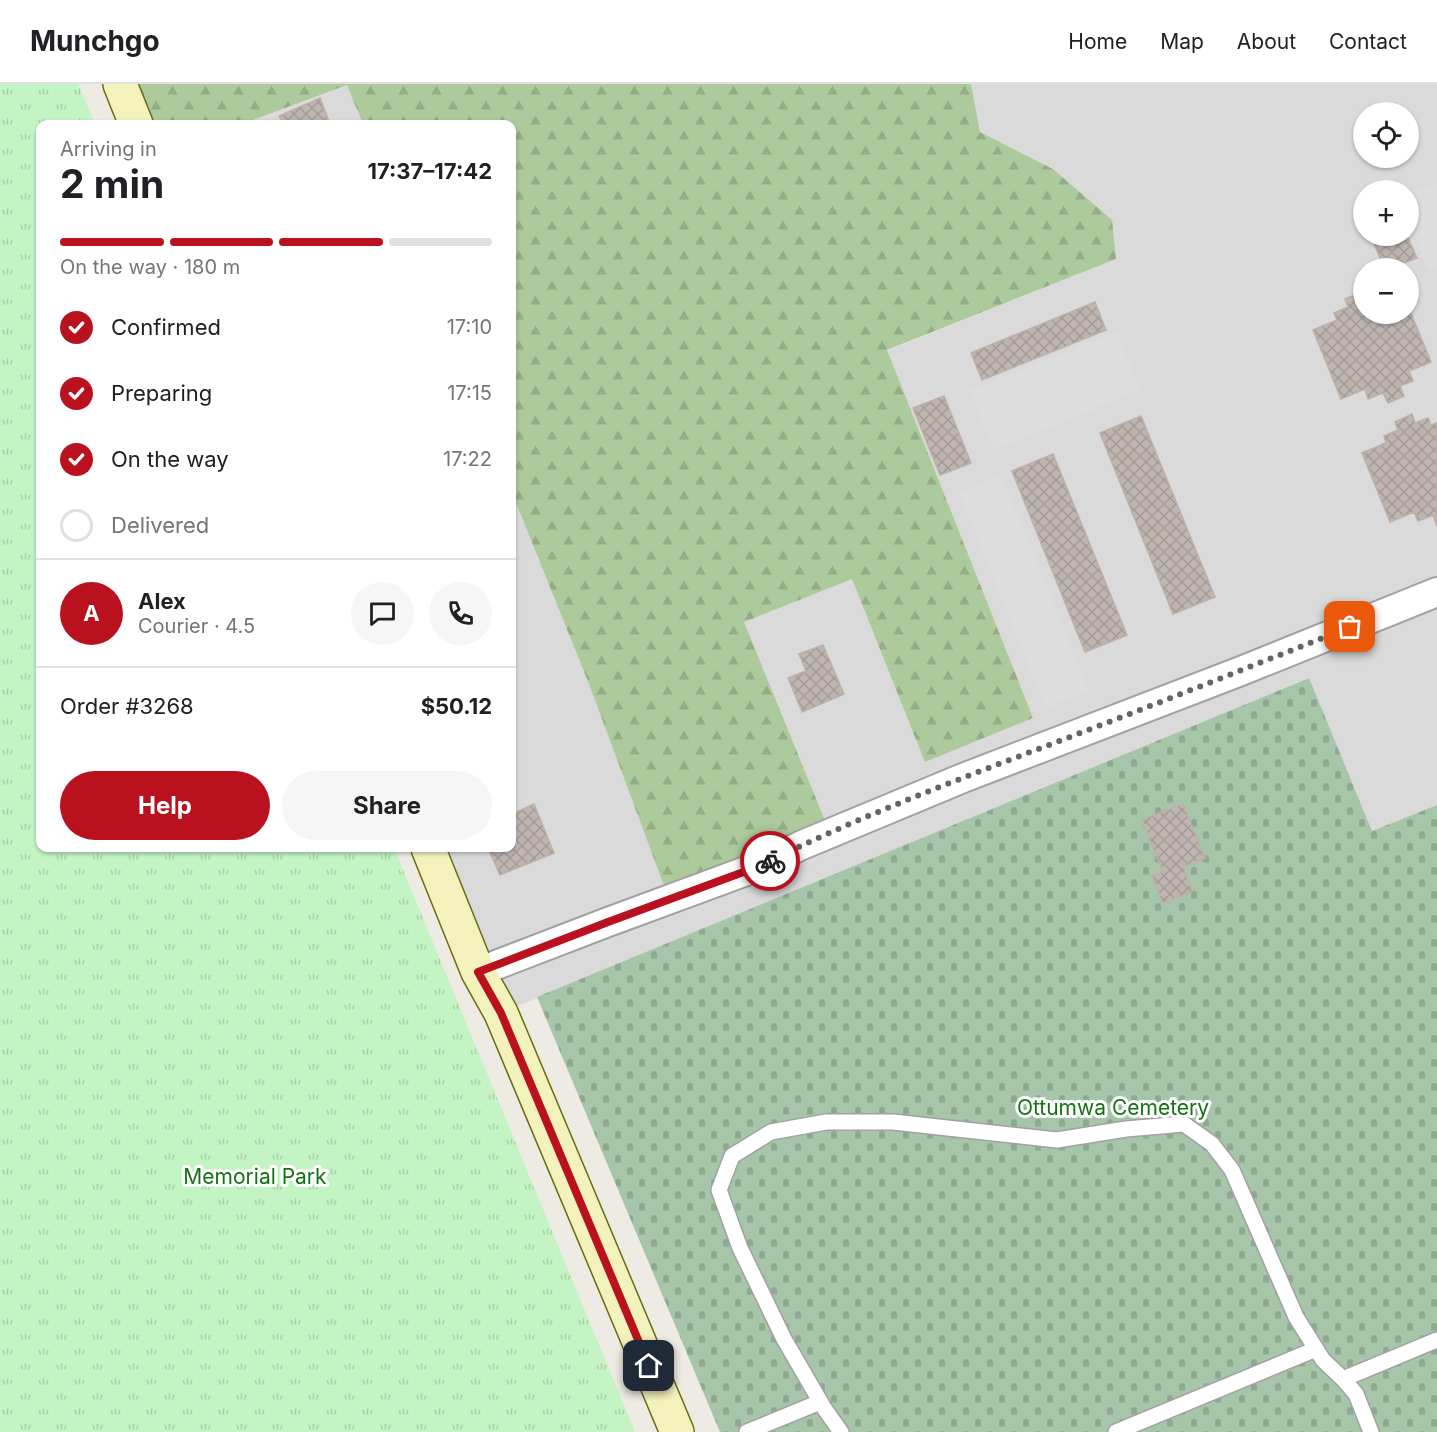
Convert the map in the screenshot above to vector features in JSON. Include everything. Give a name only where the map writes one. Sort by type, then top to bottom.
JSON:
[{"type":"street","points":[[120,84],[134,120]]},
{"type":"street","points":[[478,972],[757,867],[802,844],[963,778],[1231,675],[1437,592]]},
{"type":"street","points":[[430,852],[478,972],[501,1013],[677,1432]]},
{"type":"lane","points":[[835,1430],[784,1339],[740,1248],[719,1190],[732,1156],[771,1132],[826,1122],[893,1122],[1057,1140],[1126,1128],[1184,1124],[1212,1144],[1232,1170],[1296,1317],[1323,1360],[1356,1394],[1371,1432]]},
{"type":"lane","points":[[1343,1379],[1437,1340]]},
{"type":"lane","points":[[1116,1432],[1316,1349]]},
{"type":"lane","points":[[747,1432],[820,1402]]},
{"type":"shaded area","points":[[347,84],[361,120],[157,120]]},
{"type":"shaded area","points":[[971,84],[1437,84],[1437,805],[1372,831],[1308,678],[501,1013],[430,852],[516,852],[516,503],[589,684],[862,361],[1116,259],[1053,169],[980,132]]},
{"type":"shaded area","points":[[1437,183],[1437,267],[1428,271],[1418,246],[1419,190]]},
{"type":"shaded area","points":[[1116,331],[1140,390],[994,450],[970,391]]},
{"type":"shaded area","points":[[1001,475],[1089,691],[1046,708],[959,492]]},
{"type":"green space","name":"Memorial Park","points":[[0,84],[78,84],[93,120],[36,120],[36,852],[396,852],[635,1432],[0,1432]]},
{"type":"green space","points":[[120,84],[971,84],[980,132],[1053,169],[1112,220],[1116,259],[887,350],[1033,718],[925,762],[852,579],[744,622],[830,833],[669,899],[589,684],[516,503],[516,120],[361,120],[347,85],[253,120],[134,120]]},
{"type":"green space","name":"Ottumwa Cemetery","points":[[1309,678],[1372,831],[1437,805],[1437,1432],[720,1432],[537,997]]},
{"type":"building","points":[[320,98],[328,120],[281,120],[279,116]]},
{"type":"building","points":[[1375,246],[1412,246],[1417,258],[1380,258]]},
{"type":"building","points":[[1353,296],[1353,324],[1415,324],[1431,362],[1409,371],[1413,381],[1400,386],[1404,396],[1388,403],[1383,393],[1368,399],[1365,389],[1341,399],[1313,330],[1337,320],[1334,313],[1348,307],[1345,299]]},
{"type":"building","points":[[1095,302],[1106,330],[982,380],[971,353]]},
{"type":"building","points":[[944,396],[971,463],[940,475],[913,408]]},
{"type":"building","points":[[1412,414],[1415,423],[1428,418],[1431,425],[1437,423],[1437,526],[1433,515],[1418,521],[1414,512],[1390,522],[1362,453],[1386,443],[1384,436],[1398,430],[1395,422]]},
{"type":"building","points":[[1141,416],[1215,597],[1173,614],[1100,433]]},
{"type":"building","points":[[1053,454],[1127,635],[1085,652],[1012,471]]},
{"type":"building","points":[[823,645],[844,694],[802,712],[788,678],[806,671],[799,654]]},
{"type":"building","points":[[534,804],[554,853],[500,875],[490,852],[516,852],[516,812]]},
{"type":"building","points":[[1183,804],[1205,858],[1183,867],[1192,891],[1163,903],[1152,876],[1163,872],[1142,820]]},
{"type":"way so far","points":[[770,861],[802,844],[963,778],[1350,627]]},
{"type":"route","points":[[649,1366],[501,1013],[478,972],[770,861]]}]
